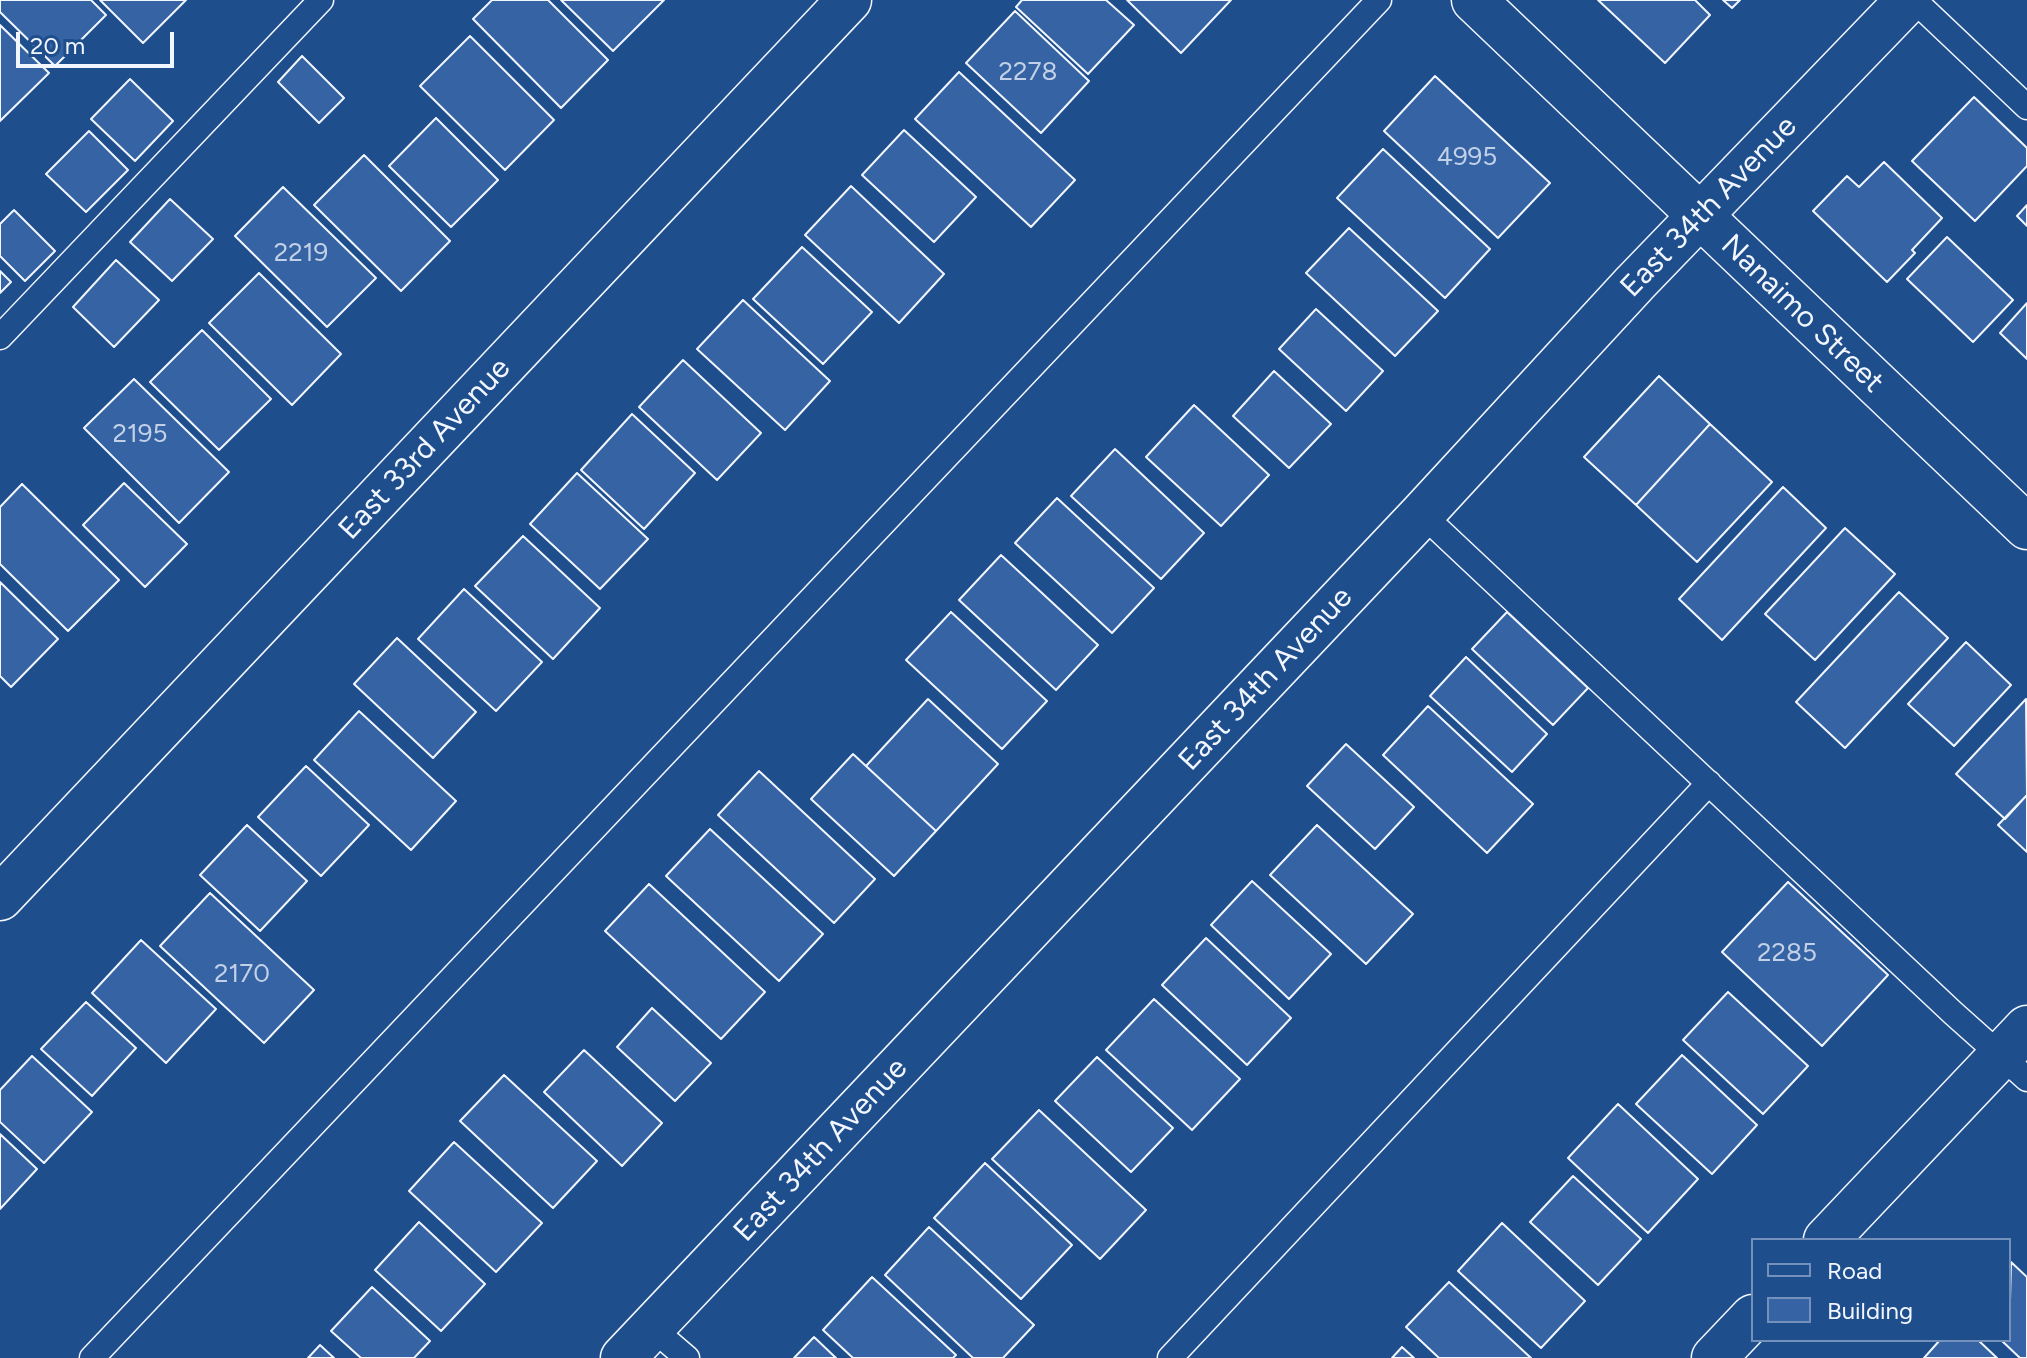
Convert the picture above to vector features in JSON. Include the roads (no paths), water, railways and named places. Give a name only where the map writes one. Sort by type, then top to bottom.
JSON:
[{"type":"street","name":"East 33rd Avenue","points":[[0,898],[849,0]]},
{"type":"street","name":"Nanaimo Street","points":[[1474,0],[2027,527]]},
{"type":"street","name":"East 34th Avenue","points":[[638,1343],[1700,216],[1911,0]]},
{"type":"street","points":[[1828,1238],[2018,1054]]},
{"type":"street","points":[[1714,1358],[1751,1319]]},
{"type":"lane","points":[[0,337],[321,0]]},
{"type":"lane","points":[[92,1358],[1379,0]]},
{"type":"lane","points":[[1911,0],[2027,107]]},
{"type":"lane","points":[[1422,514],[1709,783],[2018,1054]]},
{"type":"lane","points":[[1170,1358],[1709,783]]},
{"type":"lane","points":[[638,1343],[687,1358]]}]
